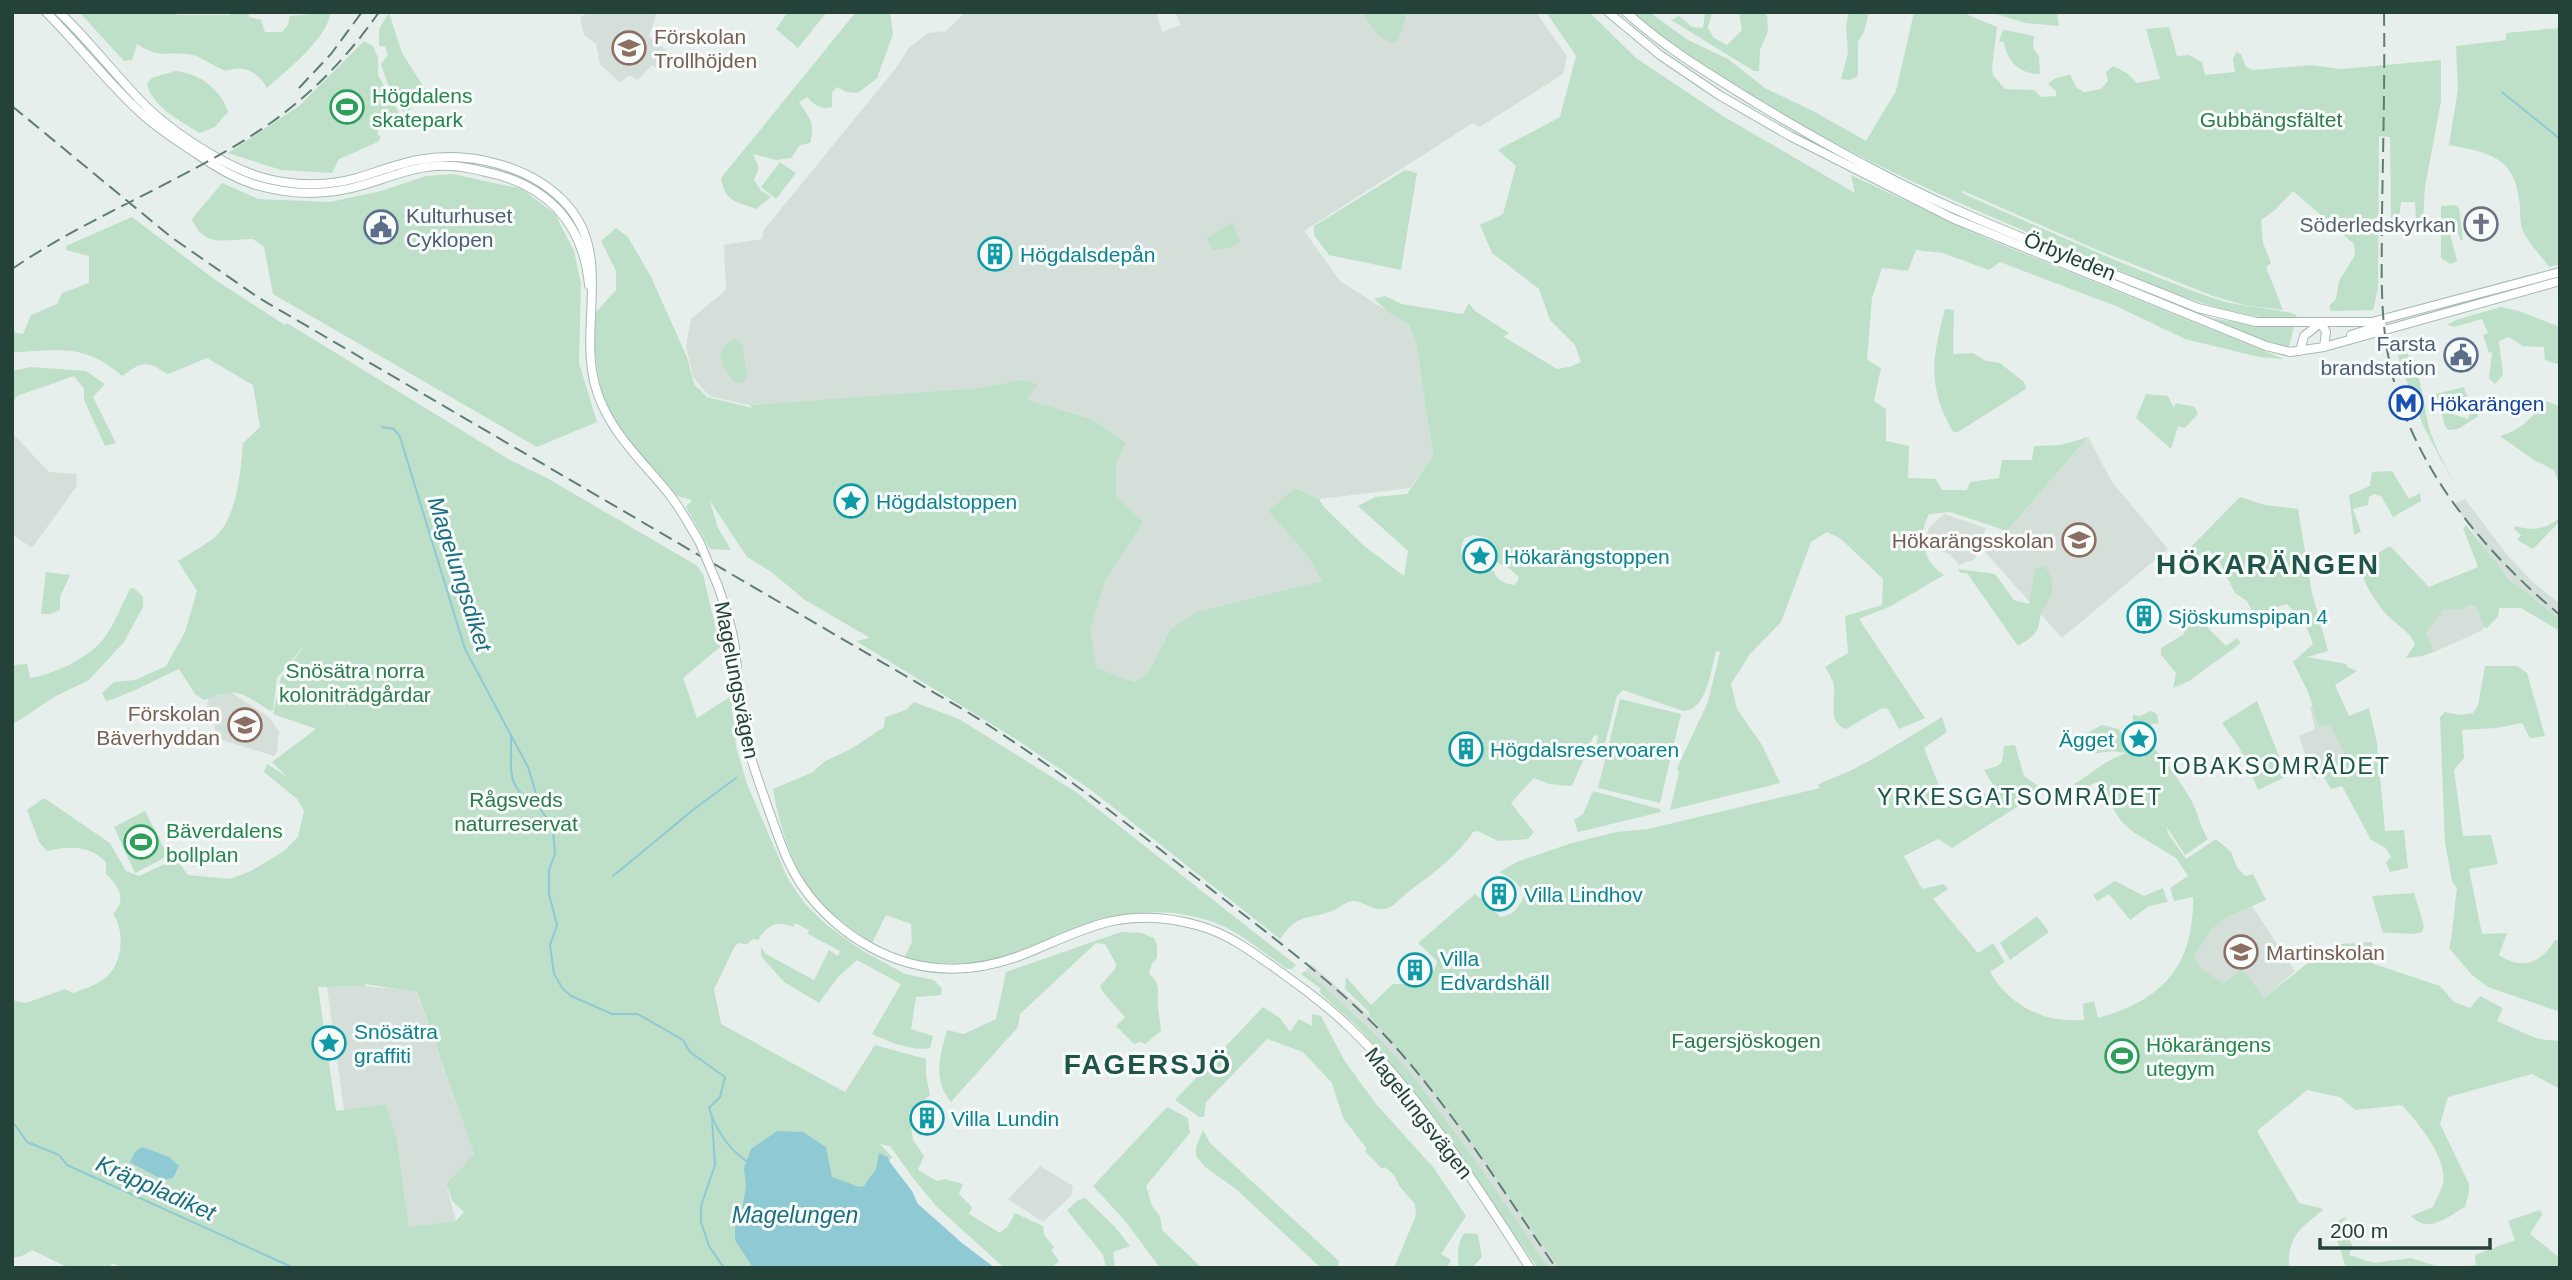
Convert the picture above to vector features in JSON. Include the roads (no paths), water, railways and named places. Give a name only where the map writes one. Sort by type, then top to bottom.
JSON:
[{"type":"main road","name":"Magelungsvägen","points":[[46,12],[143,116],[215,166],[251,183],[291,192],[336,192],[407,171],[443,166],[487,171],[524,183],[548,199],[567,219],[584,258],[590,298],[592,366],[604,411],[618,434],[684,514],[700,543],[718,586],[733,634],[740,714],[754,767],[782,846],[794,873],[813,900],[835,922],[867,945],[901,961],[951,970],[1000,962],[1096,926],[1121,920],[1161,918],[1182,921],[1224,934],[1242,944],[1325,1005],[1374,1053],[1440,1136],[1530,1268]]},
{"type":"main road","name":"Magelungsvägen","points":[[59,12],[138,99],[161,119],[218,157],[255,175],[295,184],[324,184],[355,178],[414,160],[450,157],[507,167],[533,177],[561,199],[581,226],[592,256],[594,272],[590,298]]},
{"type":"main road","name":"Örbyleden","points":[[1608,12],[1660,55],[1719,95],[1790,136],[1952,218],[2257,343],[2286,351],[2324,347],[2560,281]]},
{"type":"main road","name":"Örbyleden","points":[[1626,12],[1670,48],[1797,128],[1957,210],[2198,308],[2256,322],[2372,322],[2560,272]]},
{"type":"main road","name":"Örbyleden","points":[[2339,343],[2360,331],[2431,312]]},
{"type":"main road","points":[[2300,351],[2304,335],[2321,323],[2326,332],[2324,347]]},
{"type":"water","name":"Magelungen","points":[[777,1131],[803,1132],[826,1147],[832,1177],[859,1187],[864,1186],[876,1169],[879,1153],[888,1157],[918,1204],[995,1268],[753,1268],[735,1240],[735,1223],[742,1210],[746,1187],[744,1168],[751,1149]]},
{"type":"water","points":[[142,1147],[169,1157],[179,1166],[173,1178],[163,1180],[130,1162],[135,1152]]},
{"type":"waterway","points":[[2502,92],[2560,139]]},
{"type":"waterway","name":"Magelungsdiket","points":[[382,427],[394,429],[400,437],[465,649],[528,767],[541,810],[553,831],[555,854],[549,870],[549,894],[557,925],[550,945],[554,974],[571,996],[612,1014],[638,1014],[683,1040],[690,1052],[725,1077],[720,1097],[709,1108],[723,1138],[746,1161]]},
{"type":"waterway","name":"Magelungsdiket","points":[[511,736],[511,769],[515,786],[528,800],[540,807]]},
{"type":"waterway","points":[[613,876],[736,778]]},
{"type":"waterway","name":"Magelungsdiket","points":[[712,1119],[715,1165],[701,1206],[701,1222],[709,1246],[724,1268]]},
{"type":"waterway","name":"Kräppladiket","points":[[12,1126],[15,1125],[27,1142],[59,1155],[67,1165],[294,1268]]},
{"type":"railway","points":[[299,88],[331,54],[362,12]]},
{"type":"railway","points":[[12,269],[76,230],[208,161],[272,122],[330,72],[379,12]]},
{"type":"railway","points":[[2384,12],[2382,292],[2387,350],[2401,405],[2434,474],[2455,506],[2505,564],[2560,615]]},
{"type":"railway","points":[[12,106],[171,237],[259,298],[969,713],[1098,802],[1287,949],[1371,1021],[1413,1067],[1456,1123],[1556,1268]]},
{"type":"place","name":"Förskolan Trollhöjden","points":[[629,48]]},
{"type":"place","name":"Högdalens skatepark","points":[[347,107]]},
{"type":"place","name":"Söderledskyrkan","points":[[2481,224]]},
{"type":"place","name":"Kulturhuset Cyklopen","points":[[381,227]]},
{"type":"place","name":"Högdalsdepån","points":[[995,254]]},
{"type":"place","name":"Farsta brandstation","points":[[2461,355]]},
{"type":"place","name":"Hökarängen","points":[[2406,403]]},
{"type":"place","name":"Högdalstoppen","points":[[851,501]]},
{"type":"place","name":"Hökarängsskolan","points":[[2079,540]]},
{"type":"place","name":"Hökarängstoppen","points":[[1480,556]]},
{"type":"place","name":"Sjöskumspipan 4","points":[[2144,616]]},
{"type":"place","name":"Förskolan Bäverhyddan","points":[[245,725]]},
{"type":"place","name":"Ägget","points":[[2139,739]]},
{"type":"place","name":"Högdalsreservoaren","points":[[1466,749]]},
{"type":"place","name":"Bäverdalens bollplan","points":[[141,842]]},
{"type":"place","name":"Villa Lindhov","points":[[1499,894]]},
{"type":"place","name":"Martinskolan","points":[[2241,952]]},
{"type":"place","name":"Villa Edvardshäll","points":[[1415,970]]},
{"type":"place","name":"Snösätra graffiti","points":[[329,1043]]},
{"type":"place","name":"Hökarängens utegym","points":[[2122,1056]]},
{"type":"place","name":"Villa Lundin","points":[[927,1118]]},
{"type":"district","name":"HÖKARÄNGEN","points":[[2268,564]]},
{"type":"district","name":"TOBAKSOMRÅDET","points":[[2274,766]]},
{"type":"district","name":"YRKESGATSOMRÅDET","points":[[2020,797]]},
{"type":"district","name":"FAGERSJÖ","points":[[1148,1064]]},
{"type":"park label","name":"Gubbängsfältet","points":[[2271,119]]},
{"type":"park label","name":"Snösätra norra koloniträdgårdar","points":[[355,682]]},
{"type":"park label","name":"Rågsveds naturreservat","points":[[516,811]]},
{"type":"park label","name":"Fagersjöskogen","points":[[1746,1040]]}]
